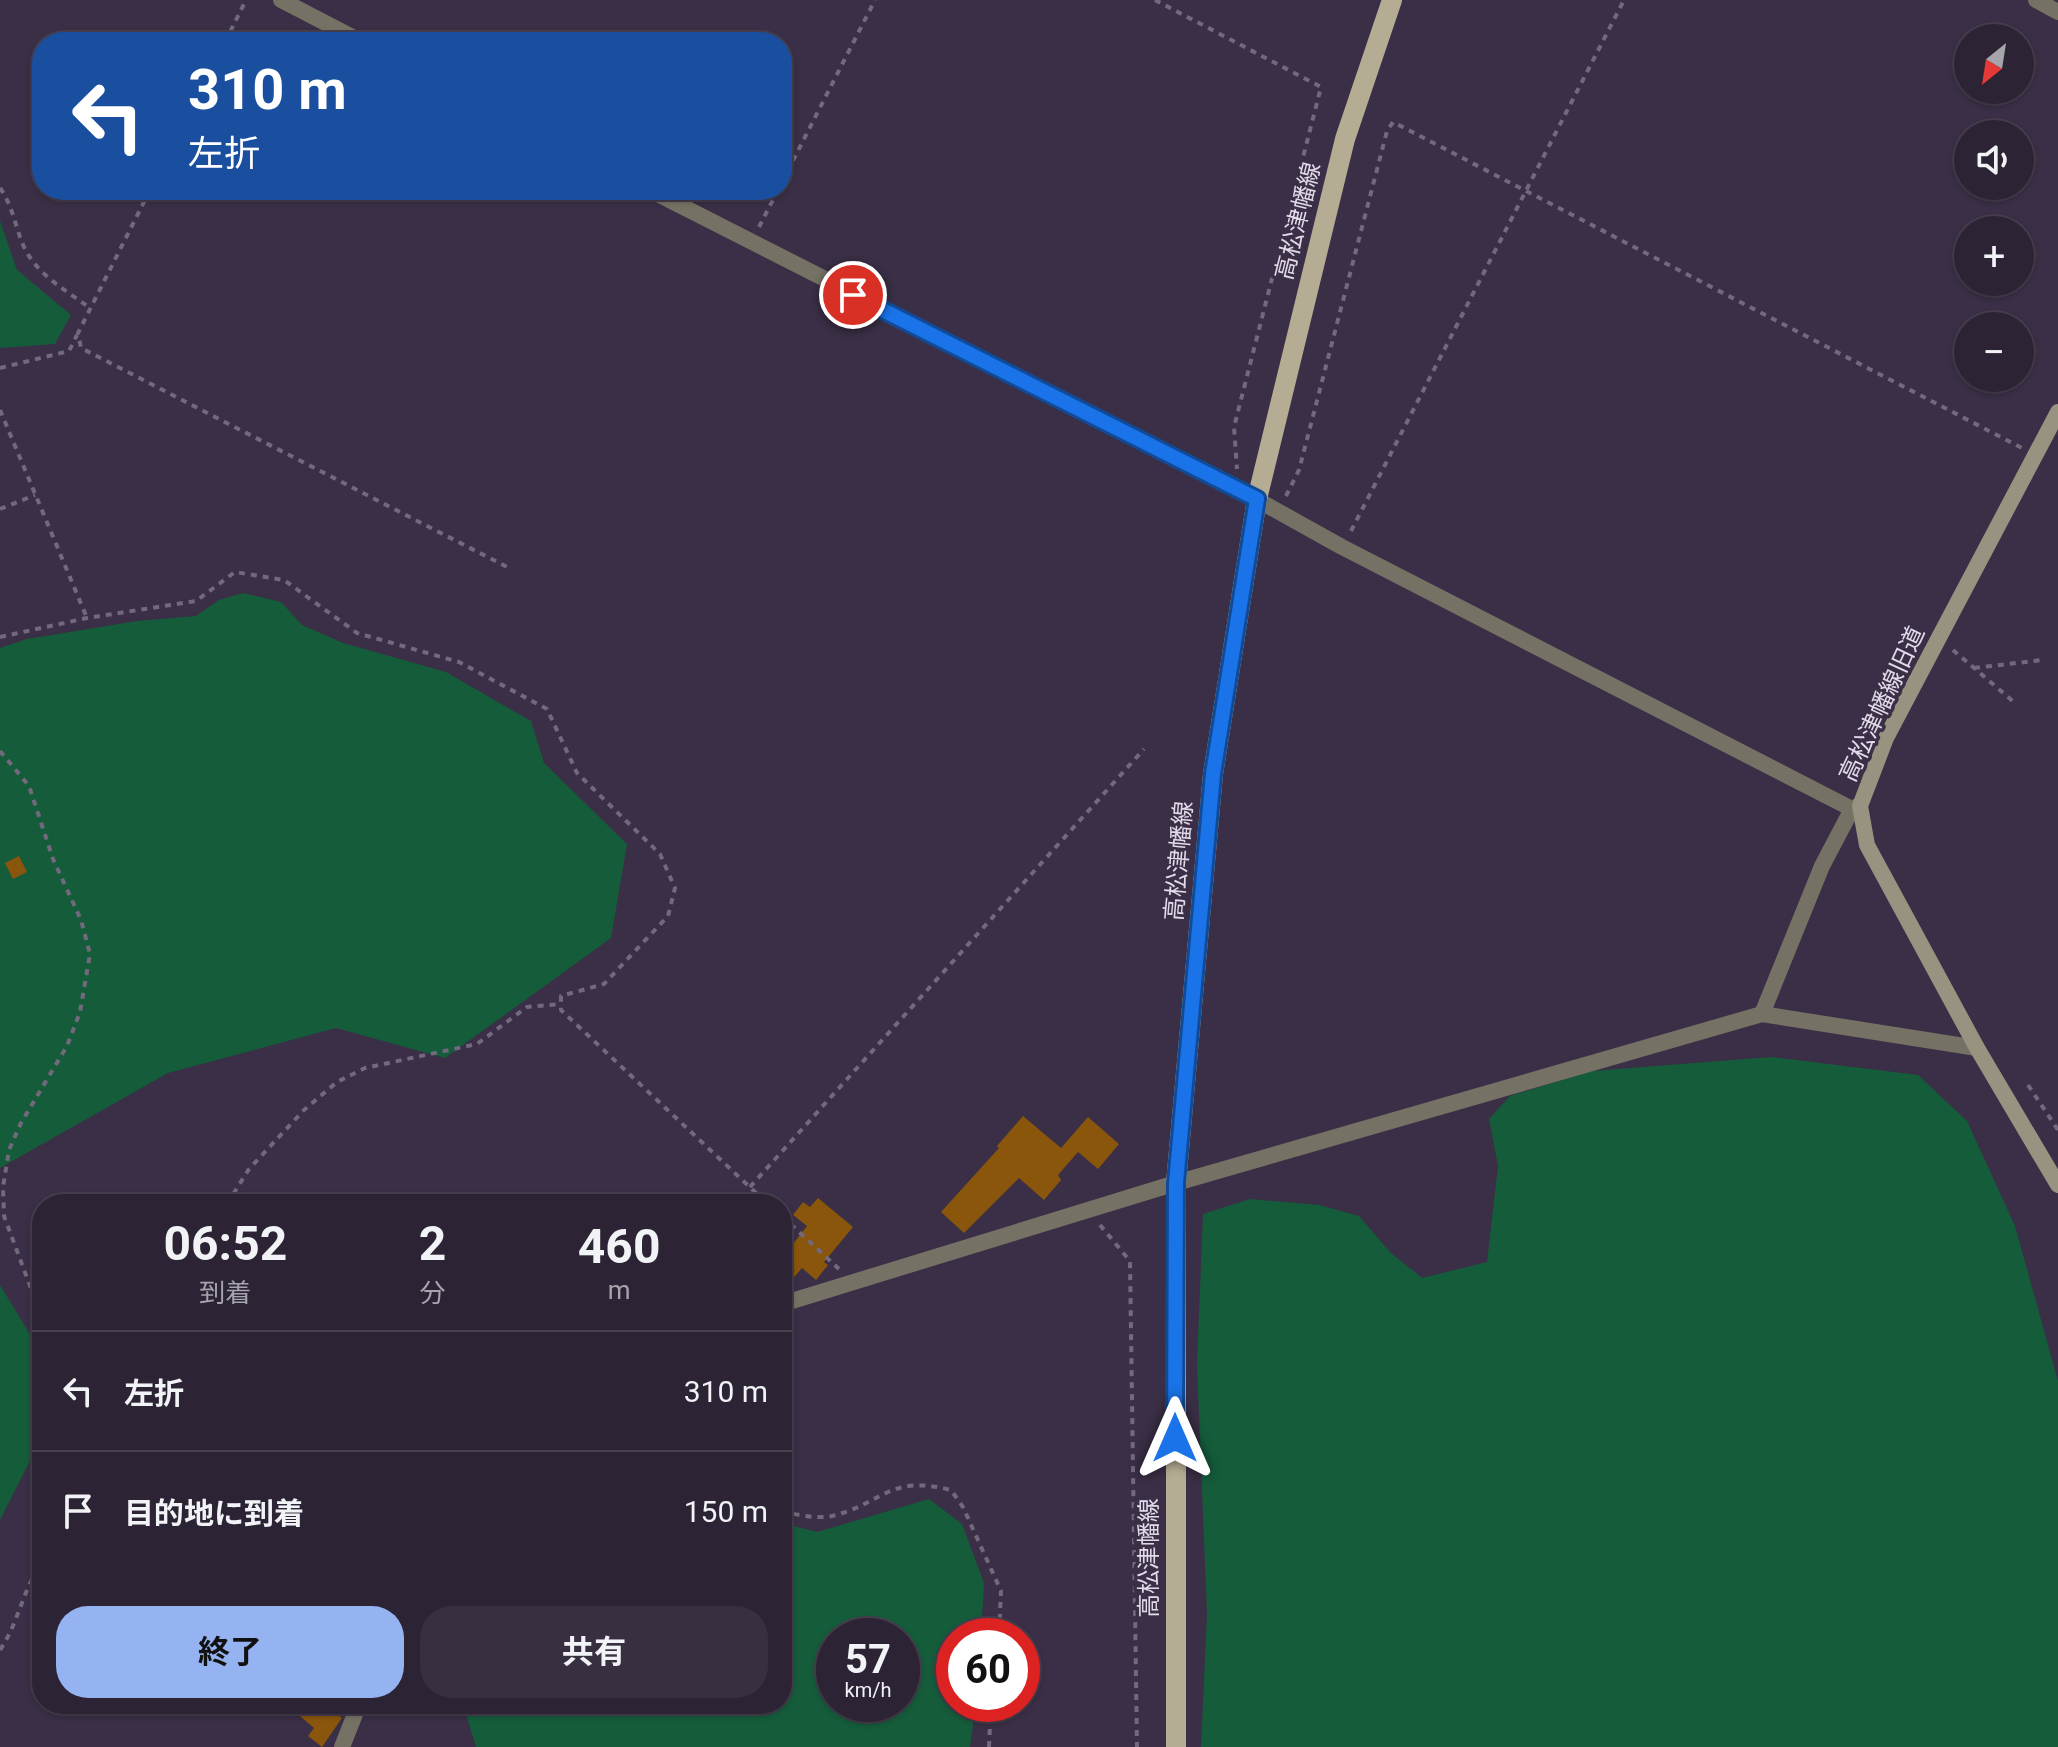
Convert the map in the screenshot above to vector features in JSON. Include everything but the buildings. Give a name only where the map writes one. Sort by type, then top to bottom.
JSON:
[{"type":"main road","name":"高松津幡線","points":[[1176,1747],[1176,1183],[1213,774],[1257,499],[1345,139],[1392,0]]},
{"type":"street","points":[[281,0],[343,32]]},
{"type":"street","points":[[2036,0],[2058,12]]},
{"type":"street","points":[[669,200],[1236,488],[1342,547],[1856,807],[1822,866],[1762,1014]]},
{"type":"street","name":"高松津幡線旧道","points":[[2058,412],[1886,738],[1856,807],[1867,845],[1977,1048],[2058,1185]]},
{"type":"street","points":[[792,1301],[1176,1183],[1762,1014],[1977,1048]]},
{"type":"street","points":[[342,1747],[355,1714]]},
{"type":"path","points":[[230,32],[246,0]]},
{"type":"path","points":[[792,162],[875,0]]},
{"type":"path","points":[[1155,0],[1321,87],[1234,427],[1236,488]]},
{"type":"path","points":[[1342,547],[1624,0]]},
{"type":"path","points":[[1278,510],[1299,470],[1393,122],[2035,454]]},
{"type":"path","points":[[0,188],[9,202],[25,249],[40,271],[90,308]]},
{"type":"path","points":[[0,368],[69,351],[145,200]]},
{"type":"path","points":[[751,242],[773,200]]},
{"type":"path","points":[[78,333],[81,348],[507,567]]},
{"type":"path","points":[[0,410],[87,618]]},
{"type":"path","points":[[0,509],[35,495]]},
{"type":"path","points":[[0,637],[87,618],[196,601],[235,572],[284,580],[357,633],[459,662],[547,709],[577,773],[660,854],[675,888],[668,916],[604,984],[561,996],[561,1010],[757,1194]]},
{"type":"path","points":[[1938,640],[2015,703]]},
{"type":"path","points":[[1974,668],[2042,660]]},
{"type":"path","points":[[750,1187],[1144,749]]},
{"type":"path","points":[[0,751],[29,786],[53,859],[81,920],[90,954],[80,1012],[67,1046],[21,1123],[9,1150],[2,1217],[32,1293]]},
{"type":"path","points":[[233,1194],[249,1169],[304,1110],[337,1082],[365,1068],[477,1044],[527,1007],[561,1004]]},
{"type":"path","points":[[2028,1085],[2058,1130]]},
{"type":"path","points":[[1091,1209],[1130,1261],[1137,1747]]},
{"type":"path","points":[[792,1225],[854,1282]]},
{"type":"path","points":[[792,1512],[831,1516],[891,1488],[929,1484],[951,1490],[963,1507],[1001,1591],[1000,1618]]},
{"type":"path","points":[[0,1650],[23,1608],[27,1583],[32,1576]]},
{"type":"path","points":[[989,1747],[990,1722]]},
{"type":"green space","points":[[0,221],[17,270],[71,315],[55,344],[0,348]]},
{"type":"green space","points":[[243,593],[281,602],[302,625],[343,643],[446,672],[531,721],[544,763],[627,844],[611,938],[445,1058],[336,1028],[168,1073],[0,1168],[0,648],[27,639],[137,621],[196,616],[219,600]]},
{"type":"green space","points":[[1771,1057],[1918,1075],[1967,1121],[2015,1226],[2058,1381],[2058,1747],[1201,1747],[1207,1614],[1197,1364],[1203,1214],[1250,1199],[1319,1205],[1359,1216],[1390,1252],[1422,1278],[1487,1262],[1498,1166],[1489,1119],[1510,1096],[1592,1071]]},
{"type":"green space","points":[[0,1285],[32,1338],[32,1457],[0,1520]]},
{"type":"green space","points":[[929,1499],[962,1524],[984,1583],[982,1618],[936,1618],[936,1722],[973,1722],[970,1747],[476,1747],[466,1714],[792,1714],[792,1526],[817,1532]]},
{"type":"route","points":[[853,295],[1257,499],[1213,774],[1176,1183],[1175,1438]]}]
